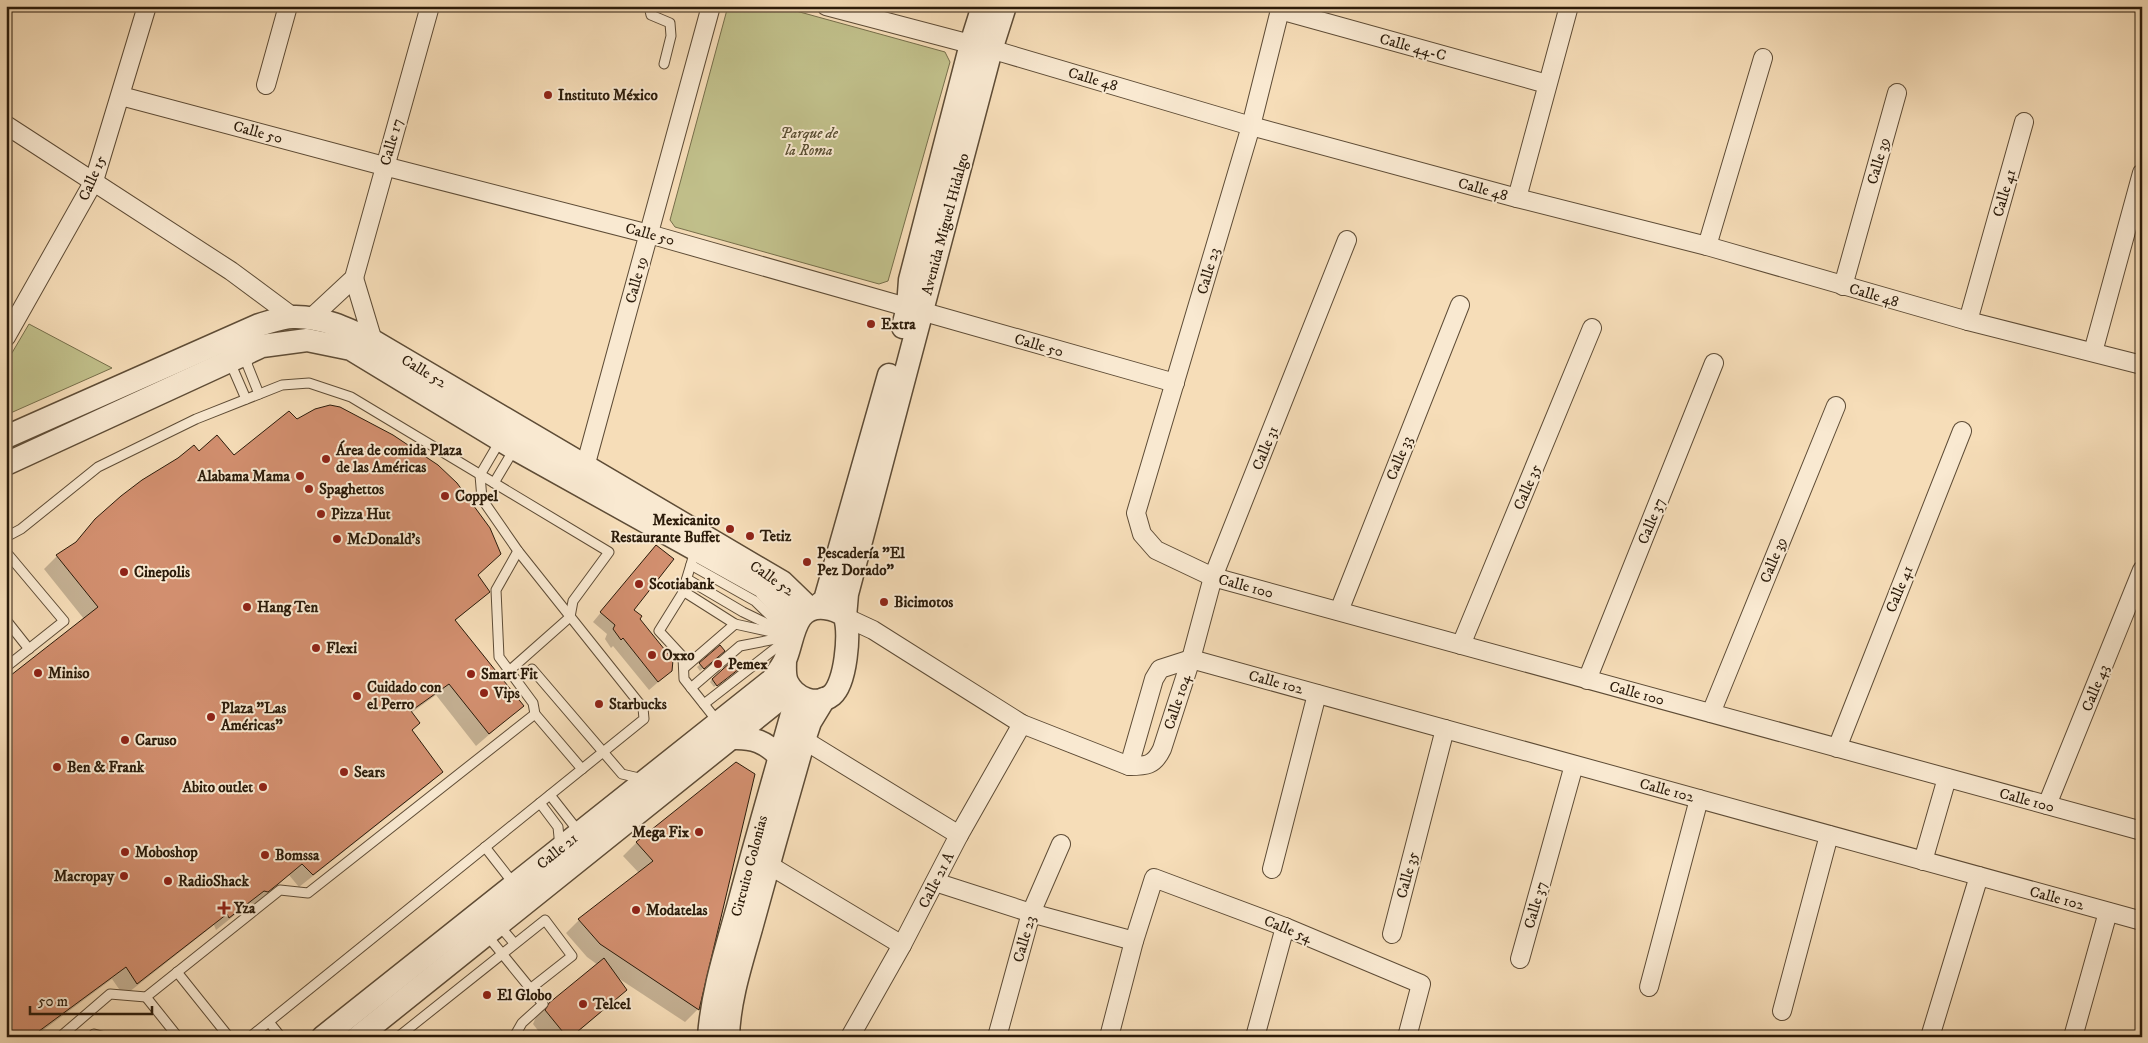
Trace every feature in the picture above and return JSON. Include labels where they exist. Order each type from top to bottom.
[{"type":"street","name":"Calle 15","points":[[6,336],[94,181],[147,6]]},
{"type":"street","points":[[266,85],[288,6]]},
{"type":"street","name":"Calle 17","points":[[354,278],[430,6]]},
{"type":"street","name":"Calle 19","points":[[585,467],[711,6]]},
{"type":"street","name":"Calle 48","points":[[826,6],[981,47],[1251,126],[1517,198],[1707,246],[1968,321],[2142,365]]},
{"type":"street","name":"Avenida Miguel Hidalgo","points":[[981,47],[983,6]]},
{"type":"street","name":"Avenida Miguel Hidalgo","points":[[845,617],[845,601],[915,309],[910,280],[981,47],[1005,6]]},
{"type":"street","points":[[1517,198],[1569,6]]},
{"type":"street","name":"Calle 44-C","points":[[1280,8],[1547,84]]},
{"type":"street","name":"Calle 23","points":[[1142,534],[1136,512],[1176,383],[1251,126],[1280,8]]},
{"type":"street","points":[[1707,246],[1763,58]]},
{"type":"street","name":"Calle 39","points":[[1843,286],[1897,93]]},
{"type":"street","name":"Calle 50","points":[[121,96],[649,234],[1176,383]]},
{"type":"street","name":"Calle 41","points":[[1968,321],[2024,122]]},
{"type":"street","points":[[6,125],[302,318],[354,278],[373,341]]},
{"type":"street","points":[[2093,352],[2142,173]]},
{"type":"street","name":"Calle 31","points":[[1191,659],[1213,577],[1347,240]]},
{"type":"street","name":"Calle 33","points":[[1338,611],[1460,305]]},
{"type":"street","name":"Avenida Miguel Hidalgo","points":[[813,608],[825,600],[915,309]]},
{"type":"street","name":"Calle 52","points":[[6,437],[259,325],[302,318],[340,326],[373,341],[585,467],[698,551],[782,582],[813,608]]},
{"type":"street","name":"Calle 35","points":[[1461,645],[1592,328]]},
{"type":"street","name":"Calle 52","points":[[6,464],[219,364],[262,346],[307,340],[351,349],[519,451],[763,588],[791,617],[793,632]]},
{"type":"street","name":"Calle 37","points":[[1587,680],[1714,363]]},
{"type":"street","name":"Calle 39","points":[[1711,713],[1836,406]]},
{"type":"street","name":"Calle 41","points":[[1836,748],[1962,431]]},
{"type":"street","name":"Calle 100","points":[[1142,534],[1156,550],[1213,577],[2142,831]]},
{"type":"street","name":"Calle 43","points":[[2047,805],[2142,570]]},
{"type":"street","points":[[845,617],[848,630],[839,685],[833,694],[806,696],[784,674],[785,660],[793,632],[804,614],[813,608],[835,610],[845,617],[861,623],[1022,724],[1129,766]]},
{"type":"street","points":[[846,648],[858,641],[869,638],[888,640]]},
{"type":"street","name":"Calle 102","points":[[1191,659],[2142,921]]},
{"type":"street","name":"Calle 104","points":[[1191,659],[1162,749],[1156,760],[1143,766],[1129,766],[1154,679],[1160,669],[1191,659]]},
{"type":"street","name":"Calle 21","points":[[358,1037],[515,884],[560,848],[586,841],[725,730],[772,680],[785,660]]},
{"type":"street","points":[[1272,869],[1317,694]]},
{"type":"street","name":"Calle 21","points":[[323,1037],[428,967],[492,929],[586,841],[646,780],[725,730],[806,696]]},
{"type":"street","name":"Circuito Colonias","points":[[709,1037],[710,1016],[720,972],[810,722],[806,696]]},
{"type":"street","name":"Circuito Colonias","points":[[728,1037],[728,1022],[780,757],[792,714],[806,696]]},
{"type":"street","name":"Calle 21 A","points":[[850,1037],[902,946],[959,835],[1022,724]]},
{"type":"street","name":"Calle 35","points":[[1392,934],[1445,729]]},
{"type":"street","points":[[725,730],[763,742],[780,757]]},
{"type":"street","points":[[804,740],[959,835]]},
{"type":"street","name":"Calle 37","points":[[1520,959],[1574,765]]},
{"type":"street","points":[[1923,861],[1947,778]]},
{"type":"street","points":[[1649,987],[1699,799]]},
{"type":"street","points":[[1782,1011],[1829,835]]},
{"type":"street","name":"Calle 23","points":[[997,1037],[1031,913],[1061,844]]},
{"type":"street","points":[[760,860],[902,946]]},
{"type":"street","points":[[1930,1037],[1979,876]]},
{"type":"street","name":"Calle 54","points":[[1134,941],[1154,878],[1285,927],[1421,984],[1407,1037]]},
{"type":"street","points":[[935,882],[1031,913],[1134,941],[1109,1037]]},
{"type":"street","points":[[2073,1037],[2108,912]]},
{"type":"street","points":[[1256,1037],[1285,927]]},
{"type":"lane","points":[[649,6],[651,15],[670,23],[670,36],[664,64]]},
{"type":"lane","points":[[252,350],[247,364],[260,394]]},
{"type":"lane","points":[[219,364],[233,369],[246,400]]},
{"type":"lane","points":[[6,537],[21,529],[98,466],[196,419],[282,385],[309,383],[351,397],[609,552],[573,601],[570,617],[509,670]]},
{"type":"lane","points":[[250,1037],[262,1033],[269,1022],[644,719],[643,708],[518,551],[482,499],[480,475],[497,446],[494,436]]},
{"type":"lane","points":[[494,483],[510,456],[519,451]]},
{"type":"lane","points":[[518,551],[496,590],[499,657],[533,702],[535,714],[582,769]]},
{"type":"lane","points":[[698,551],[683,592],[659,631],[683,657],[684,679],[725,730]]},
{"type":"lane","points":[[6,552],[64,621],[6,667]]},
{"type":"lane","points":[[687,579],[743,612],[793,632]]},
{"type":"lane","points":[[683,592],[735,624],[793,632]]},
{"type":"lane","points":[[6,620],[29,649]]},
{"type":"lane","points":[[684,668],[735,624]]},
{"type":"lane","points":[[692,688],[740,646],[793,632]]},
{"type":"lane","points":[[704,704],[793,632]]},
{"type":"lane","points":[[532,669],[622,774],[646,780]]},
{"type":"lane","points":[[60,1037],[110,994],[146,997],[280,890],[308,893],[535,714]]},
{"type":"lane","points":[[550,795],[586,841]]},
{"type":"lane","points":[[540,803],[558,827],[560,848]]},
{"type":"lane","points":[[485,847],[515,884]]},
{"type":"lane","points":[[398,1037],[545,920],[572,956],[530,989]]},
{"type":"lane","points":[[492,929],[514,943]]},
{"type":"lane","points":[[492,929],[502,953],[543,1004],[522,1023],[514,1037]]},
{"type":"lane","points":[[178,972],[229,1037]]},
{"type":"lane","points":[[146,997],[178,1037]]},
{"type":"lane","points":[[269,1022],[281,1037]]},
{"type":"lane","points":[[91,1037],[94,1034],[105,1037]]},
{"type":"green space","name":"Parque de la Roma","points":[[728,6],[778,6],[945,52],[950,62],[888,281],[879,284],[675,227],[670,220]]},
{"type":"green space","points":[[29,324],[112,368],[6,415],[6,363]]},
{"type":"building","name":"Plaza \"Las Américas\"","points":[[330,405],[340,407],[393,435],[438,465],[457,483],[490,528],[501,554],[478,575],[490,592],[455,620],[524,706],[489,734],[449,684],[411,711],[420,723],[412,730],[443,772],[313,875],[302,864],[268,892],[264,891],[229,918],[227,914],[137,984],[126,967],[31,1037],[6,1037],[6,679],[98,607],[56,555],[76,542],[95,519],[121,496],[194,445],[199,451],[217,435],[234,455],[289,411],[297,419],[315,409]]},
{"type":"building","name":"Scotiabank","points":[[656,545],[674,559],[634,610],[642,616],[640,619],[673,660],[672,671],[658,682],[623,638],[621,640],[613,629],[615,625],[600,612]]},
{"type":"building","points":[[720,645],[725,651],[704,669],[699,663]]},
{"type":"building","points":[[733,660],[739,669],[717,686],[712,679]]},
{"type":"building","points":[[736,762],[755,774],[699,1010],[600,944],[578,919],[653,861],[636,842]]},
{"type":"building","points":[[604,958],[627,990],[571,1037],[567,1037],[545,1010],[549,1003]]},
{"type":"place","name":"Instituto México","points":[[548,95]]},
{"type":"place","name":"Extra","points":[[871,324]]},
{"type":"place","name":"Área de comida Plaza de las Américas","points":[[326,459]]},
{"type":"place","name":"Alabama Mama","points":[[300,476]]},
{"type":"place","name":"Spaghettos","points":[[309,489]]},
{"type":"place","name":"Coppel","points":[[445,496]]},
{"type":"place","name":"Pizza Hut","points":[[321,514]]},
{"type":"place","name":"Mexicanito Restaurante Buffet","points":[[730,529]]},
{"type":"place","name":"Tetiz","points":[[750,536]]},
{"type":"place","name":"McDonald's","points":[[337,539]]},
{"type":"place","name":"Pescadería \"El Pez Dorado\"","points":[[807,562]]},
{"type":"place","name":"Cinepolis","points":[[124,572]]},
{"type":"place","name":"Scotiabank","points":[[639,584]]},
{"type":"place","name":"Bicimotos","points":[[884,602]]},
{"type":"place","name":"Hang Ten","points":[[247,607]]},
{"type":"place","name":"Flexi","points":[[316,648]]},
{"type":"place","name":"Oxxo","points":[[652,655]]},
{"type":"place","name":"Pemex","points":[[718,664]]},
{"type":"place","name":"Miniso","points":[[38,673]]},
{"type":"place","name":"Smart Fit","points":[[471,674]]},
{"type":"place","name":"Vips","points":[[484,693]]},
{"type":"place","name":"Cuidado con el Perro","points":[[357,696]]},
{"type":"place","name":"Starbucks","points":[[599,704]]},
{"type":"place","name":"Plaza \"Las Américas\"","points":[[211,717]]},
{"type":"place","name":"Caruso","points":[[125,740]]},
{"type":"place","name":"Ben & Frank","points":[[57,767]]},
{"type":"place","name":"Sears","points":[[344,772]]},
{"type":"place","name":"Abito outlet","points":[[263,787]]},
{"type":"place","name":"Mega Fix","points":[[699,832]]},
{"type":"place","name":"Moboshop","points":[[125,852]]},
{"type":"place","name":"Bomssa","points":[[265,855]]},
{"type":"place","name":"Macropay","points":[[124,876]]},
{"type":"place","name":"RadioShack","points":[[168,881]]},
{"type":"place","name":"Yza","points":[[224,908]]},
{"type":"place","name":"Modatelas","points":[[636,910]]},
{"type":"place","name":"El Globo","points":[[487,995]]},
{"type":"place","name":"Telcel","points":[[583,1004]]}]
